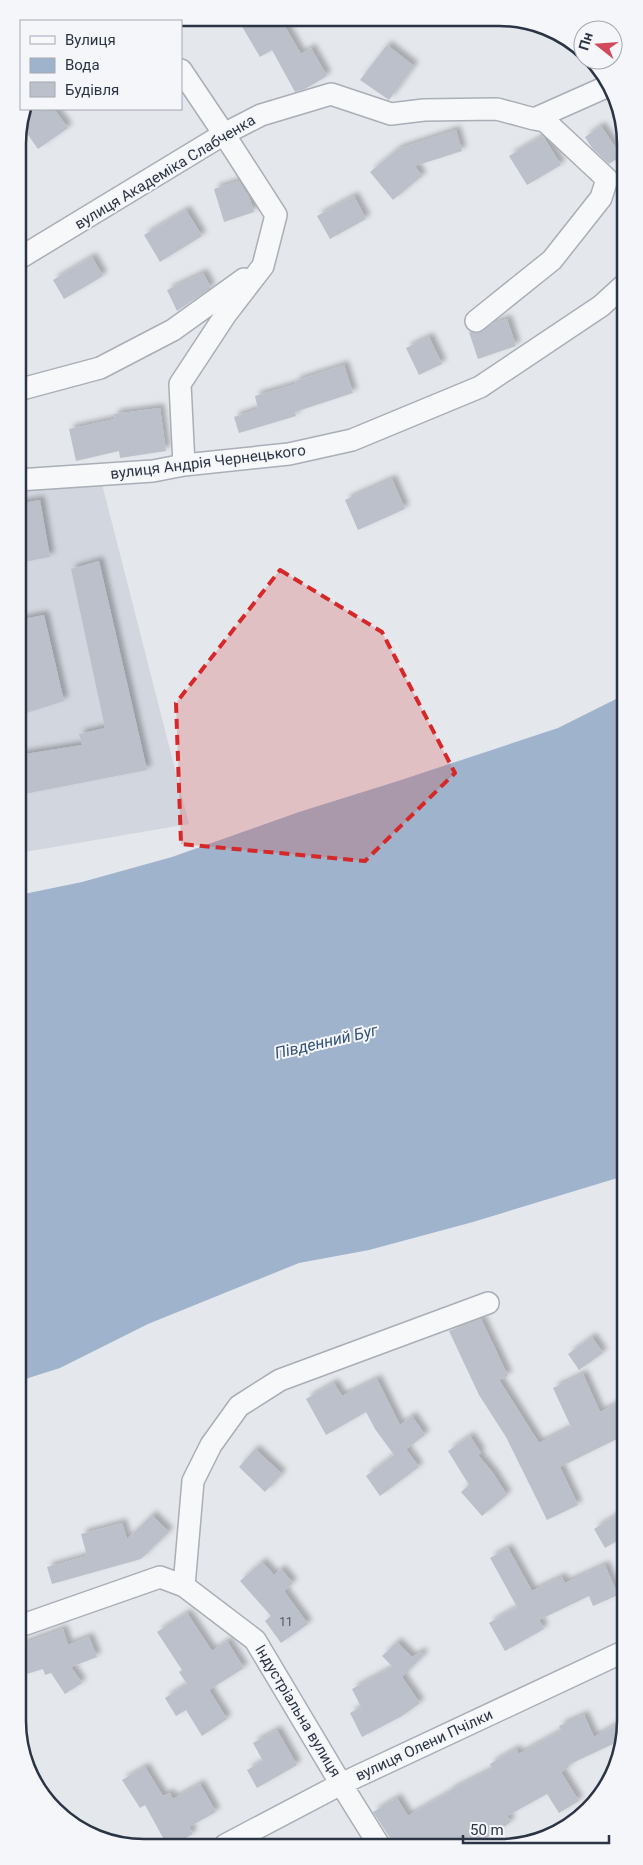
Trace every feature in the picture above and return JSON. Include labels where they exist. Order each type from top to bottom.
[{"type":"street","points":[[182,71],[276,215],[263,266],[226,314],[180,384],[184,465]]},
{"type":"street","points":[[534,119],[603,88]]},
{"type":"street","name":"вулиця Академіка Слабченка","points":[[27,254],[224,134],[261,115],[331,94],[391,114],[424,110],[497,109],[545,120],[608,179],[601,198],[552,260],[476,321]]},
{"type":"street","points":[[27,388],[100,368],[173,330],[263,266]]},
{"type":"street","name":"вулиця Андрія Чернецького","points":[[27,479],[153,471],[184,465],[288,454],[352,440],[480,387],[600,306],[617,291]]},
{"type":"street","points":[[184,1586],[193,1481],[211,1445],[239,1406],[280,1380],[488,1303]]},
{"type":"street","name":"Індустріальна вулиця","points":[[26,1624],[160,1577],[184,1586],[255,1640],[376,1839]]},
{"type":"street","name":"вулиця Олени Пчілки","points":[[236,1839],[341,1784],[616,1655]]},
{"type":"highlighted area","points":[[280,570],[382,632],[455,773],[365,861],[181,844],[176,703]]},
{"type":"shaded area","points":[[101,480],[189,824],[27,852],[27,486]]},
{"type":"water","name":"Південний Буг","points":[[617,699],[616,1178],[473,1222],[369,1250],[299,1263],[148,1324],[60,1368],[26,1379],[27,893],[82,882],[172,857],[299,812],[558,728]]},
{"type":"building","points":[[242,26],[285,26],[301,54],[311,48],[327,76],[305,89],[295,92],[272,50],[260,57]]},
{"type":"building","points":[[387,45],[414,66],[389,100],[360,80]]},
{"type":"building","points":[[35,110],[55,110],[68,128],[38,149],[27,133],[30,113]]},
{"type":"building","points":[[601,126],[617,150],[617,159],[609,164],[592,148],[585,137]]},
{"type":"building","points":[[456,130],[462,151],[415,166],[422,176],[393,200],[370,172],[398,149]]},
{"type":"building","points":[[543,136],[561,165],[527,185],[509,156]]},
{"type":"building","points":[[239,181],[249,197],[254,212],[224,222],[214,189]]},
{"type":"building","points":[[354,196],[366,219],[330,239],[317,216]]},
{"type":"building","points":[[186,210],[202,236],[160,262],[144,235]]},
{"type":"building","points":[[92,257],[103,276],[64,299],[53,280]]},
{"type":"building","points":[[203,273],[211,288],[177,311],[167,290]]},
{"type":"building","points":[[507,319],[516,346],[478,359],[469,332],[478,333],[492,324]]},
{"type":"building","points":[[429,337],[442,364],[419,375],[406,348]]},
{"type":"building","points":[[344,365],[353,393],[295,412],[296,416],[239,433],[234,417],[258,409],[255,396],[296,384],[295,381]]},
{"type":"building","points":[[160,408],[166,451],[120,458],[119,451],[76,461],[69,429],[115,419],[114,414]]},
{"type":"building","points":[[392,479],[405,509],[358,530],[345,500]]},
{"type":"building","points":[[40,500],[50,557],[27,561],[27,502]]},
{"type":"building","points":[[99,561],[147,770],[27,794],[27,754],[82,745],[79,734],[105,728],[71,569]]},
{"type":"building","points":[[44,615],[64,701],[27,713],[27,618]]},
{"type":"building","points":[[481,1319],[508,1376],[499,1380],[539,1443],[571,1427],[553,1388],[583,1374],[600,1412],[616,1404],[616,1439],[560,1467],[578,1505],[547,1520],[506,1437],[479,1395],[449,1331]]},
{"type":"building","points":[[592,1337],[603,1353],[579,1370],[568,1354]]},
{"type":"building","points":[[377,1379],[400,1425],[412,1416],[425,1435],[406,1449],[419,1467],[380,1496],[366,1476],[394,1455],[375,1429],[366,1412],[326,1435],[306,1399],[334,1383],[342,1396]]},
{"type":"building","points":[[470,1436],[481,1453],[478,1455],[493,1473],[507,1495],[482,1516],[461,1492],[469,1485],[448,1451]]},
{"type":"building","points":[[255,1449],[282,1474],[265,1492],[239,1467]]},
{"type":"building","points":[[152,1515],[169,1532],[141,1559],[52,1584],[47,1567],[87,1556],[81,1534],[122,1523],[127,1539]]},
{"type":"building","points":[[616,1515],[616,1541],[605,1548],[594,1529]]},
{"type":"building","points":[[508,1548],[532,1591],[562,1577],[565,1583],[605,1565],[616,1591],[616,1596],[593,1606],[589,1596],[539,1620],[544,1629],[505,1651],[489,1623],[517,1607],[490,1558]]},
{"type":"building","points":[[262,1562],[274,1575],[281,1569],[293,1583],[284,1591],[308,1624],[281,1643],[265,1621],[271,1616],[240,1581]]},
{"type":"building","points":[[187,1613],[212,1651],[227,1641],[244,1668],[209,1690],[227,1719],[202,1736],[186,1710],[176,1716],[165,1698],[187,1684],[179,1672],[182,1670],[157,1632]]},
{"type":"building","points":[[63,1629],[68,1645],[89,1637],[97,1657],[71,1667],[82,1683],[65,1694],[51,1673],[45,1675],[43,1669],[26,1674],[26,1643]]},
{"type":"building","points":[[397,1642],[412,1657],[421,1652],[424,1655],[402,1677],[420,1703],[402,1716],[362,1737],[350,1713],[361,1707],[352,1689],[393,1667],[382,1656]]},
{"type":"building","points":[[584,1715],[594,1737],[616,1725],[614,1746],[613,1744],[568,1765],[569,1767],[561,1772],[579,1801],[559,1813],[547,1794],[507,1816],[511,1822],[485,1839],[390,1839],[373,1812],[397,1798],[408,1816],[449,1791],[492,1769],[490,1764],[516,1749],[519,1754],[561,1731],[559,1726]]},
{"type":"building","points":[[277,1730],[297,1765],[257,1788],[247,1770],[263,1761],[253,1743]]},
{"type":"building","points":[[145,1767],[163,1796],[170,1793],[173,1799],[200,1784],[216,1812],[189,1827],[193,1834],[184,1839],[164,1839],[145,1805],[140,1808],[122,1780]]}]
